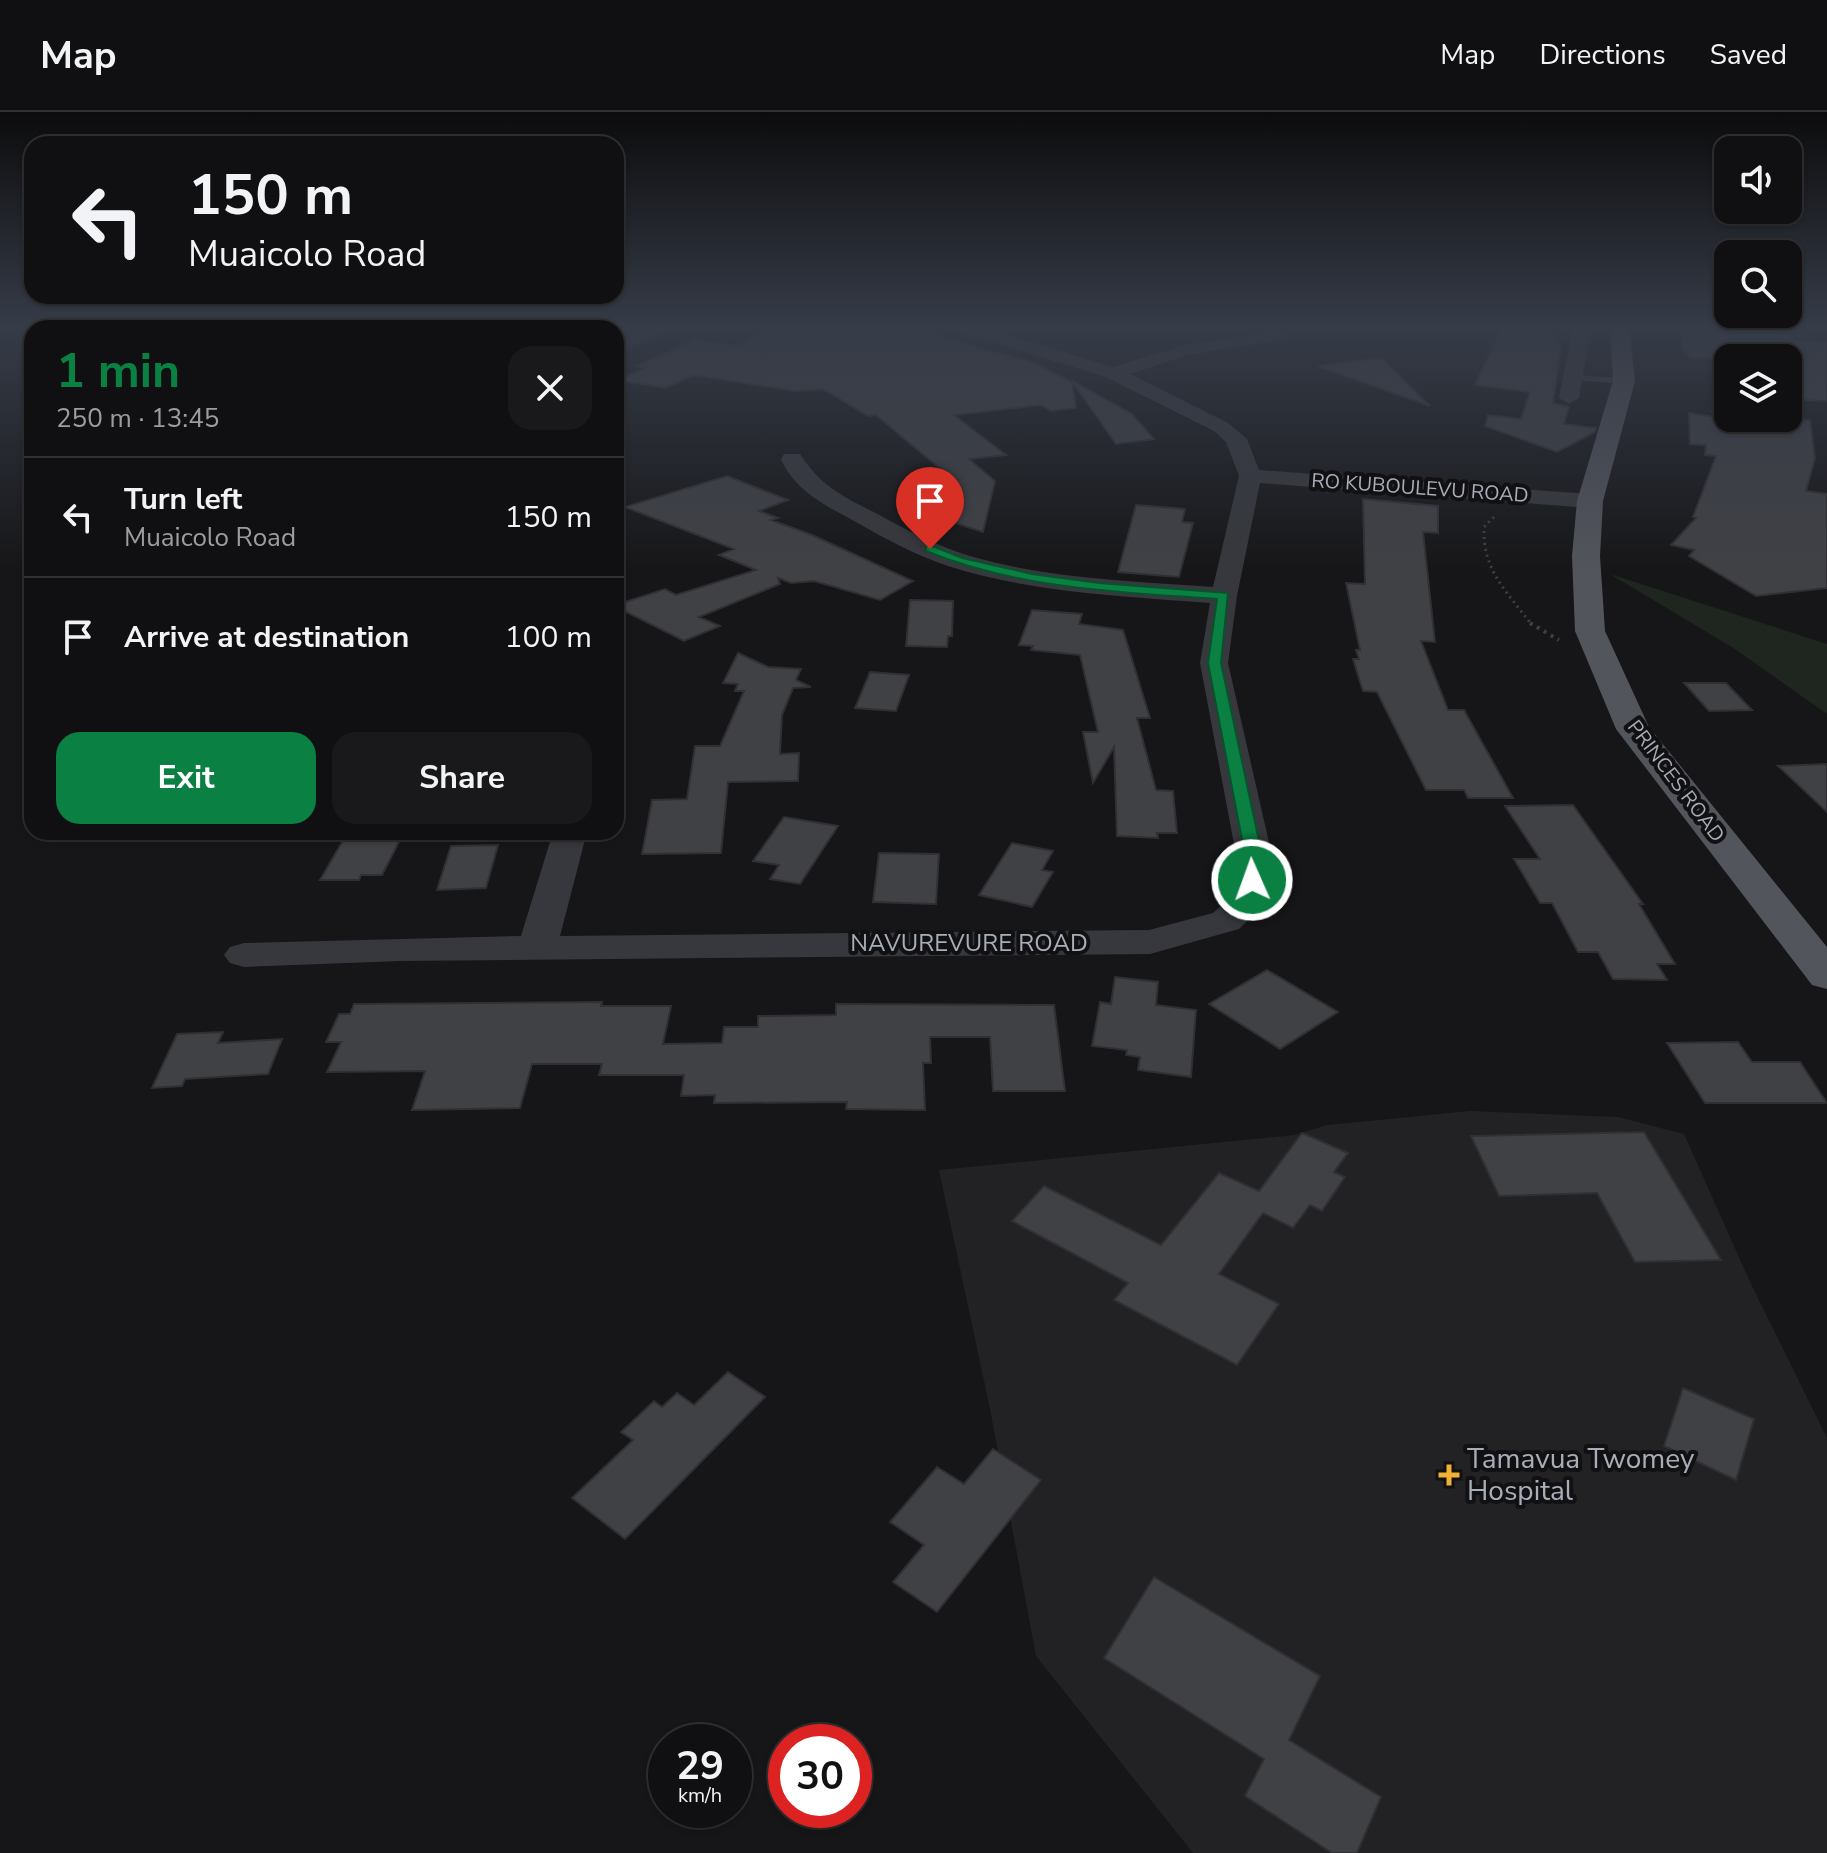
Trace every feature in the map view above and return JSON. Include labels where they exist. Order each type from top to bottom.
[{"type":"main road","name":"PRINCES ROAD","points":[[1617,407],[1590,501],[1586,556],[1590,631],[1633,729],[1827,976]]},
{"type":"street","points":[[1181,407],[1221,427],[1236,439],[1250,476]]},
{"type":"street","points":[[792,459],[797,475],[842,505],[901,537],[959,561],[1032,577],[1099,586],[1224,596]]},
{"type":"street","name":"RO KUBOULEVU ROAD","points":[[1250,476],[1590,501]]},
{"type":"street","name":"NAVUREVURE ROAD","points":[[244,955],[922,942],[1150,942],[1226,921],[1250,900],[1255,860],[1214,663],[1224,596],[1250,476]]},
{"type":"street","points":[[537,948],[568,840]]},
{"type":"path","points":[[1515,496],[1484,527],[1483,551],[1499,582],[1532,625],[1605,665]]},
{"type":"shaded area","points":[[1610,574],[1827,644],[1827,714],[1735,649]]},
{"type":"shaded area","points":[[1470,1111],[1618,1117],[1684,1134],[1751,1284],[1827,1438],[1827,1853],[1193,1853],[1036,1656],[990,1409],[939,1170],[1295,1135],[1327,1125]]},
{"type":"building","points":[[853,407],[1021,407],[954,415],[1006,455],[969,459],[995,481],[983,532],[940,518],[949,476],[876,415],[868,416]]},
{"type":"building","points":[[1045,407],[1076,408],[1051,411]]},
{"type":"building","points":[[1090,407],[1120,407],[1132,414],[1154,439],[1116,444]]},
{"type":"building","points":[[1525,407],[1569,407],[1564,424],[1596,428],[1595,432],[1557,452],[1485,426],[1488,415],[1521,419]]},
{"type":"building","points":[[1689,413],[1714,417],[1714,432],[1802,432],[1802,420],[1810,420],[1815,458],[1806,491],[1827,494],[1827,588],[1756,596],[1689,556],[1694,550],[1671,545],[1696,518],[1693,517],[1716,456],[1705,455],[1706,445],[1690,444]]},
{"type":"building","points":[[727,476],[788,500],[759,511],[778,518],[771,520],[812,535],[913,581],[880,600],[814,581],[791,583],[778,578],[780,584],[699,617],[720,626],[684,641],[624,611],[624,602],[665,589],[676,595],[756,570],[719,555],[734,549],[625,507]]},
{"type":"building","points":[[1363,499],[1438,506],[1438,533],[1423,532],[1435,642],[1421,641],[1448,710],[1464,710],[1513,798],[1468,798],[1464,790],[1426,790],[1377,692],[1363,691],[1353,659],[1359,659],[1356,650],[1360,650],[1346,583],[1365,584]]},
{"type":"building","points":[[1136,505],[1185,509],[1182,522],[1193,523],[1179,577],[1118,572]]},
{"type":"building","points":[[910,600],[953,601],[952,636],[948,636],[947,647],[906,646]]},
{"type":"building","points":[[1032,610],[1082,614],[1079,624],[1123,630],[1150,718],[1137,718],[1156,790],[1173,791],[1177,833],[1157,833],[1158,838],[1117,836],[1114,747],[1093,783],[1083,732],[1098,732],[1080,655],[1031,650],[1033,646],[1019,645]]},
{"type":"building","points":[[738,653],[768,667],[801,669],[796,680],[811,687],[793,688],[782,715],[780,754],[799,753],[798,781],[728,782],[721,853],[642,854],[652,800],[687,799],[695,746],[720,746],[744,691],[735,691],[738,684],[723,683]]},
{"type":"building","points":[[870,672],[909,675],[896,711],[855,708]]},
{"type":"building","points":[[1684,683],[1726,683],[1752,710],[1709,711]]},
{"type":"building","points":[[1827,764],[1827,812],[1778,766]]},
{"type":"building","points":[[1573,805],[1643,904],[1639,904],[1675,964],[1657,964],[1667,980],[1613,979],[1598,952],[1578,952],[1552,903],[1540,903],[1514,859],[1540,859],[1505,806]]},
{"type":"building","points":[[784,817],[838,826],[800,884],[770,879],[779,865],[753,861]]},
{"type":"building","points":[[343,840],[400,840],[382,875],[361,875],[359,880],[320,880]]},
{"type":"building","points":[[1012,843],[1053,851],[1042,870],[1053,872],[1032,907],[979,895]]},
{"type":"building","points":[[498,845],[486,888],[437,890],[451,846]]},
{"type":"building","points":[[879,853],[939,854],[936,904],[873,902]]},
{"type":"building","points":[[1267,970],[1338,1012],[1280,1049],[1209,1004]]},
{"type":"building","points":[[1115,977],[1158,982],[1156,1005],[1196,1010],[1191,1077],[1138,1070],[1140,1057],[1126,1055],[1127,1050],[1092,1046],[1100,1002],[1111,1004]]},
{"type":"building","points":[[602,1002],[601,1006],[671,1006],[663,1044],[722,1043],[724,1027],[758,1027],[758,1016],[836,1015],[836,1004],[1054,1005],[1065,1091],[993,1091],[990,1037],[930,1037],[931,1063],[923,1063],[925,1110],[846,1109],[847,1102],[714,1103],[715,1095],[681,1096],[684,1075],[599,1075],[602,1064],[532,1064],[520,1108],[412,1110],[425,1071],[327,1072],[341,1042],[326,1042],[339,1014],[350,1014],[354,1004]]},
{"type":"building","points":[[223,1032],[218,1043],[282,1039],[268,1074],[185,1079],[182,1086],[152,1088],[177,1034]]},
{"type":"building","points":[[1738,1042],[1752,1062],[1800,1062],[1827,1103],[1705,1103],[1667,1043]]},
{"type":"building","points":[[1644,1132],[1721,1260],[1635,1262],[1597,1193],[1499,1196],[1471,1136]]},
{"type":"building","points":[[1302,1133],[1348,1153],[1334,1172],[1345,1177],[1322,1211],[1310,1205],[1293,1228],[1263,1213],[1219,1274],[1279,1304],[1237,1365],[1114,1300],[1128,1283],[1012,1221],[1044,1186],[1161,1245],[1219,1173],[1259,1191]]},
{"type":"building","points":[[728,1372],[765,1397],[625,1539],[572,1498],[633,1440],[621,1432],[654,1401],[662,1407],[677,1393],[694,1405]]},
{"type":"building","points":[[1683,1388],[1754,1419],[1736,1480],[1664,1446]]},
{"type":"building","points":[[993,1449],[1041,1480],[937,1612],[893,1582],[924,1545],[890,1522],[937,1467],[964,1484]]},
{"type":"building","points":[[1154,1577],[1320,1676],[1289,1740],[1381,1797],[1357,1853],[1332,1853],[1245,1796],[1264,1759],[1104,1658]]},
{"type":"place","name":"Tamavua Twomey Hospital","points":[[1449,1475]]},
{"type":"route","points":[[930,549],[959,561],[1032,577],[1224,596],[1214,663],[1255,860],[1252,880]]}]
